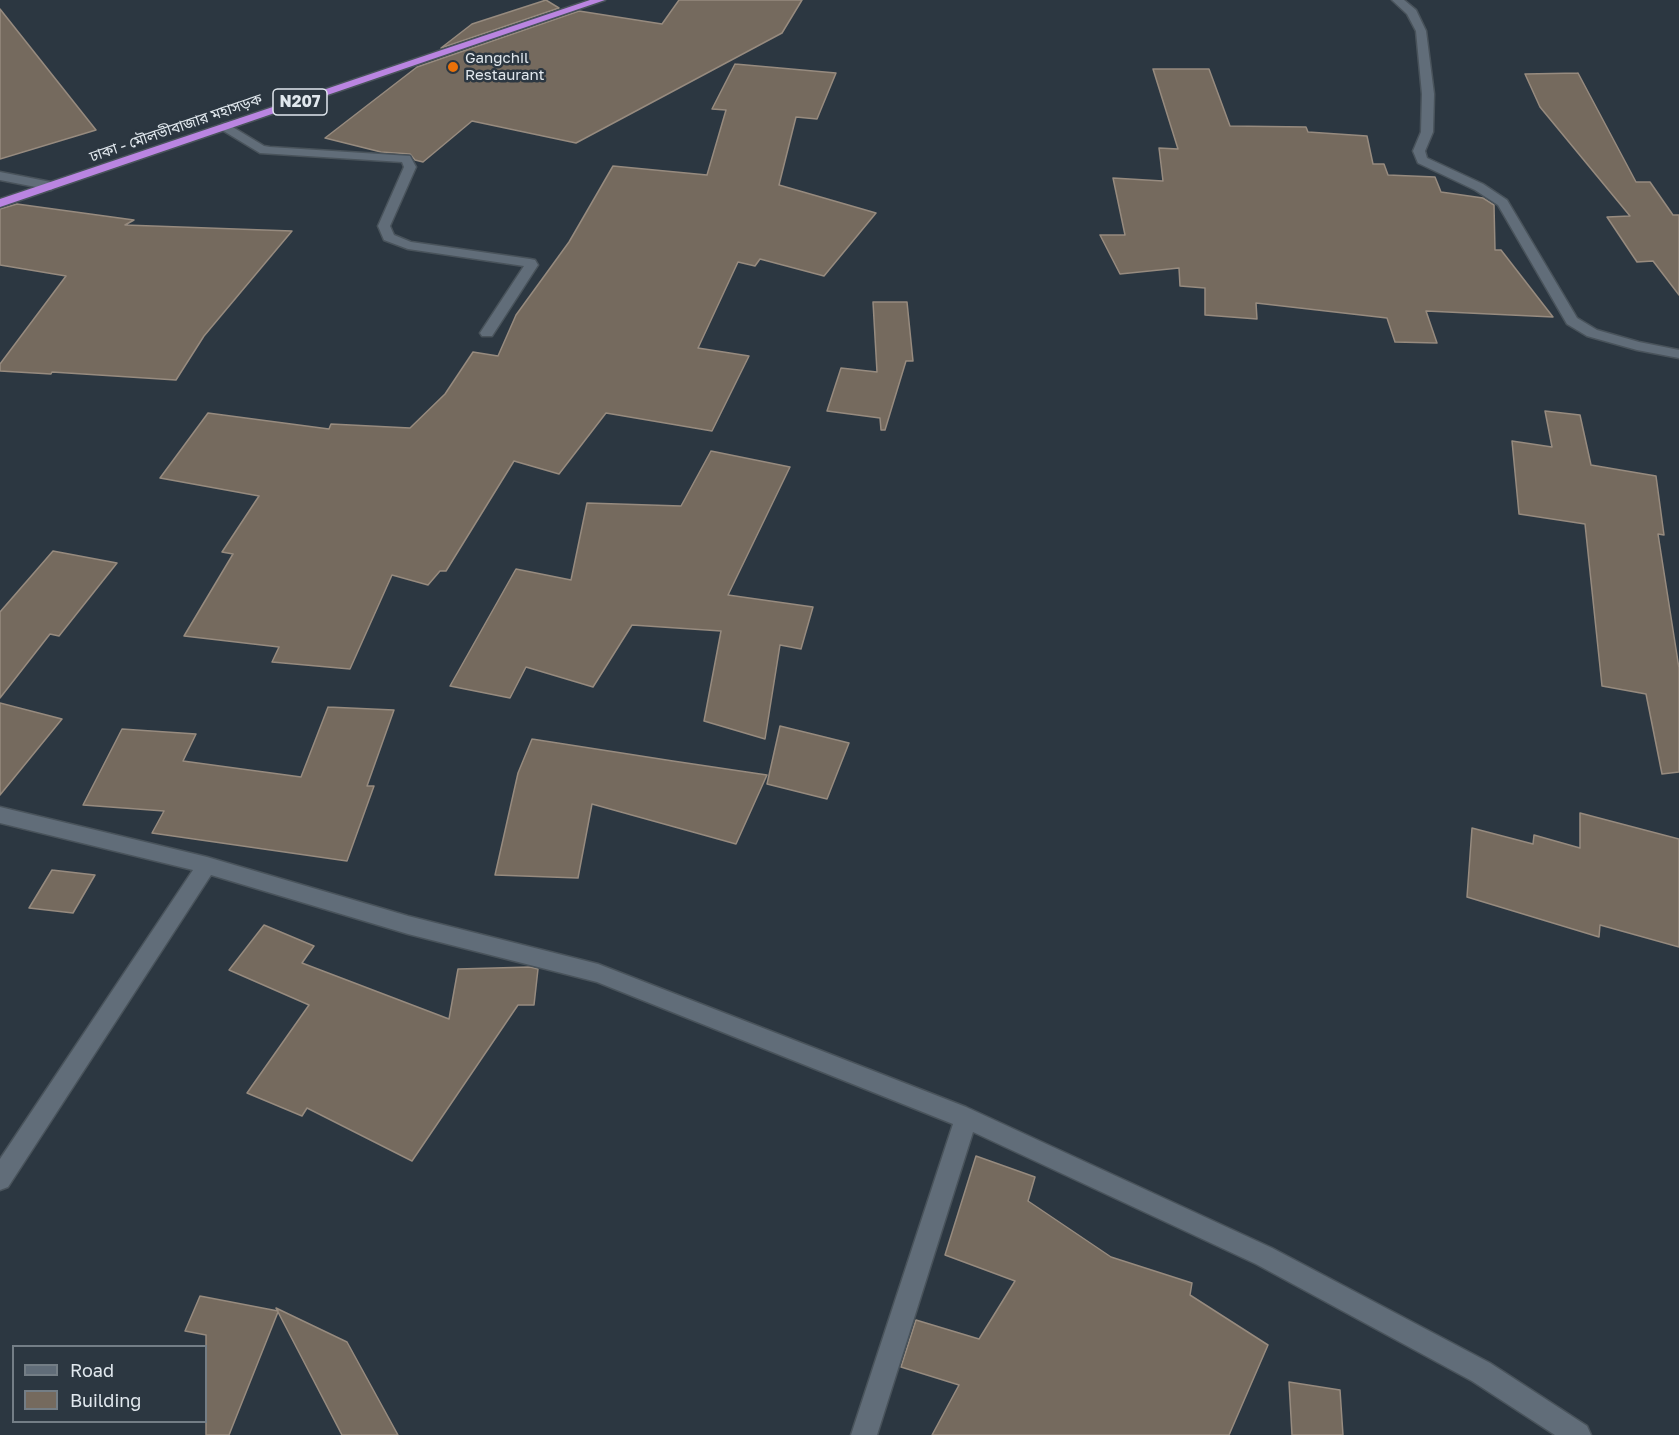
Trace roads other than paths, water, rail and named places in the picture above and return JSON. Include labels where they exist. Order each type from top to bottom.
[{"type":"highway","name":"ঢাকা - মৌলভীবাজার মহাসড়ক","points":[[0,203],[600,0]]},
{"type":"street","points":[[1397,0],[1412,12],[1421,31],[1428,94],[1427,132],[1419,150],[1422,160],[1479,187],[1503,202],[1572,321],[1592,333],[1637,346],[1679,354]]},
{"type":"street","points":[[226,127],[260,149],[270,152],[406,159],[410,167],[384,226],[389,237],[408,245],[530,263],[531,266],[487,333]]},
{"type":"street","points":[[0,176],[51,186]]},
{"type":"street","points":[[0,815],[207,865],[408,925],[598,973],[966,1118],[1264,1256],[1481,1372],[1578,1435]]},
{"type":"street","points":[[0,1179],[207,865]]},
{"type":"street","points":[[864,1435],[966,1118]]},
{"type":"place","name":"Gangchil Restaurant","points":[[453,67]]}]
